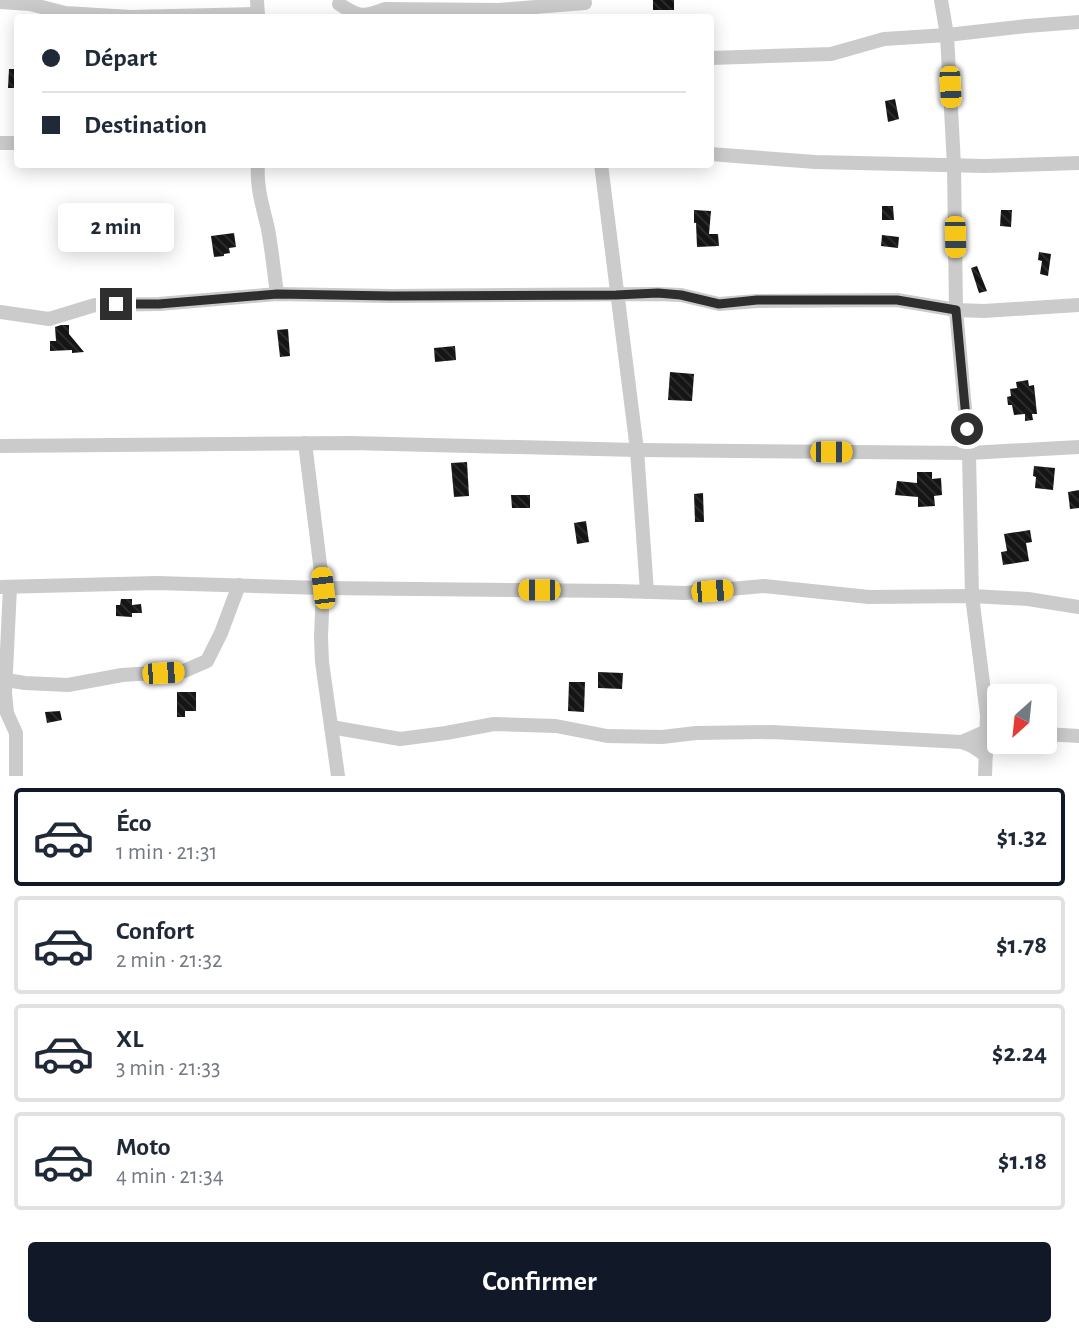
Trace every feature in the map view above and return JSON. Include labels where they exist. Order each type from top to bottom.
[{"type":"street","points":[[942,0],[947,35],[954,165],[956,310],[969,453],[972,596],[987,715]]},
{"type":"street","points":[[0,2],[30,4],[78,14]]},
{"type":"street","points":[[338,4],[354,14]]},
{"type":"street","points":[[372,14],[385,9],[499,10],[585,7]]},
{"type":"street","points":[[194,14],[258,10]]},
{"type":"street","points":[[714,58],[831,54],[884,39],[1079,22]]},
{"type":"street","points":[[714,154],[815,162],[985,166],[1079,163]]},
{"type":"street","points":[[258,168],[259,191],[270,239],[277,294]]},
{"type":"street","points":[[601,168],[637,450],[647,592]]},
{"type":"street","points":[[0,312],[49,318],[95,305],[159,304],[277,294],[658,293],[681,295],[719,304],[757,300],[897,300],[956,310],[984,311],[1079,305]]},
{"type":"street","points":[[305,443],[323,588],[321,650],[338,776]]},
{"type":"street","points":[[0,446],[305,443],[969,453],[1079,447]]},
{"type":"street","points":[[16,776],[16,733],[7,713],[3,680],[5,587],[157,583],[685,593],[764,586],[869,597],[972,596],[1028,599],[1079,607]]},
{"type":"street","points":[[3,680],[68,685],[122,675],[184,671],[207,661],[239,585]]},
{"type":"street","points":[[331,727],[400,739],[494,724],[556,726],[607,736],[662,737],[696,733],[772,732],[962,742],[986,755]]},
{"type":"street","points":[[962,742],[987,734]]},
{"type":"street","points":[[1057,735],[1079,736]]},
{"type":"street","points":[[985,776],[987,752]]},
{"type":"building","points":[[653,0],[674,0],[674,10],[653,10]]},
{"type":"building","points":[[9,69],[14,69],[14,88],[8,88]]},
{"type":"building","points":[[895,99],[899,119],[888,122],[885,101]]},
{"type":"building","points":[[882,206],[893,206],[894,220],[882,220]]},
{"type":"building","points":[[694,210],[711,211],[709,234],[718,234],[719,246],[697,247]]},
{"type":"building","points":[[1001,210],[1012,210],[1011,227],[1000,226]]},
{"type":"building","points":[[79,211],[89,211],[91,224],[97,224],[97,241],[79,241]]},
{"type":"building","points":[[234,233],[236,247],[229,248],[230,253],[224,256],[214,257],[211,236]]},
{"type":"building","points":[[882,235],[899,237],[898,248],[881,246]]},
{"type":"building","points":[[1039,252],[1051,254],[1048,276],[1040,274],[1042,261],[1038,260]]},
{"type":"building","points":[[977,266],[987,291],[979,293],[971,268]]},
{"type":"building","points":[[69,325],[69,334],[84,352],[50,351],[50,341],[56,341],[55,327]]},
{"type":"building","points":[[288,329],[290,356],[280,357],[277,330]]},
{"type":"building","points":[[455,346],[456,360],[435,362],[434,348]]},
{"type":"building","points":[[670,372],[694,374],[692,401],[668,400]]},
{"type":"building","points":[[1028,380],[1029,386],[1034,385],[1037,414],[1032,414],[1033,420],[1025,421],[1025,414],[1014,415],[1007,397],[1011,396],[1010,389],[1017,388],[1016,382]]},
{"type":"building","points":[[467,462],[469,496],[454,497],[451,463]]},
{"type":"building","points":[[1034,466],[1055,468],[1053,490],[1035,488]]},
{"type":"building","points":[[917,472],[932,472],[932,479],[941,478],[942,495],[934,496],[935,506],[918,507],[918,497],[895,495],[897,481],[917,483]]},
{"type":"building","points":[[1079,490],[1079,508],[1070,509],[1068,492]]},
{"type":"building","points":[[703,493],[704,522],[695,522],[694,494]]},
{"type":"building","points":[[511,495],[530,495],[530,508],[512,508]]},
{"type":"building","points":[[586,521],[589,542],[577,544],[574,523]]},
{"type":"building","points":[[1030,530],[1032,542],[1026,543],[1029,561],[1003,565],[1001,552],[1007,551],[1004,534]]},
{"type":"building","points":[[121,599],[132,599],[132,605],[141,604],[142,613],[132,613],[132,617],[116,616],[116,605],[120,605]]},
{"type":"building","points":[[598,672],[623,673],[622,689],[598,688]]},
{"type":"building","points":[[569,682],[585,682],[584,712],[568,711]]},
{"type":"building","points":[[177,692],[196,692],[196,711],[185,711],[185,717],[177,717]]},
{"type":"building","points":[[60,711],[62,720],[47,723],[45,712]]},
{"type":"route","points":[[116,304],[159,304],[277,294],[391,296],[658,293],[681,295],[719,304],[757,300],[897,300],[956,310],[967,429]]}]
